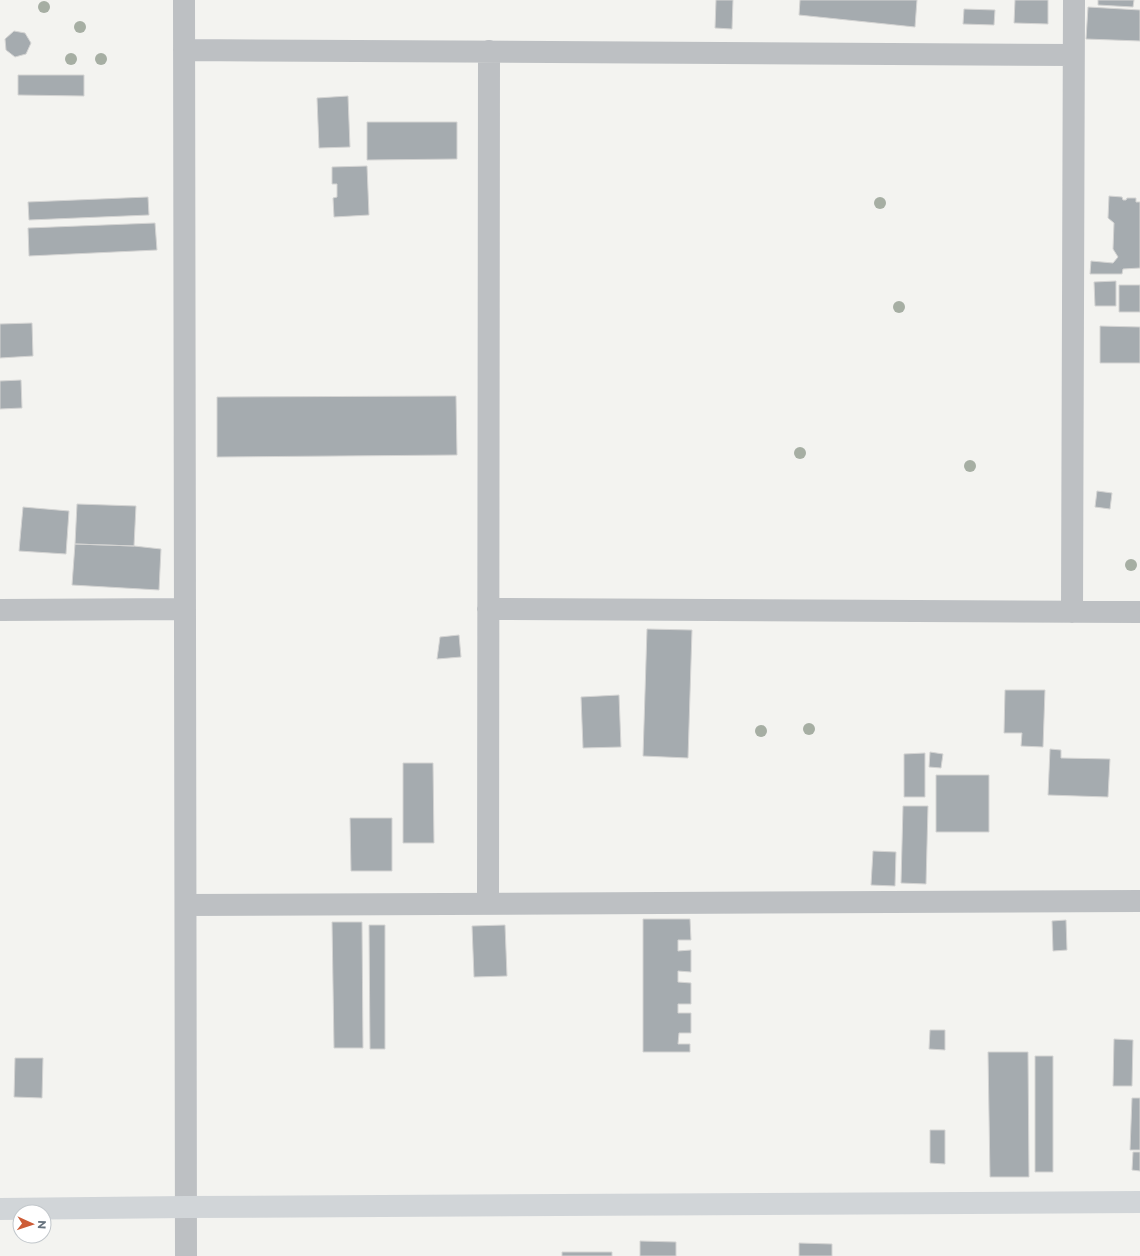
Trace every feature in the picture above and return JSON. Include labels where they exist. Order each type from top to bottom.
[{"type":"street","points":[[184,0],[186,1256]]},
{"type":"street","points":[[1072,612],[1074,0]]},
{"type":"street","points":[[184,50],[1074,55]]},
{"type":"street","points":[[488,903],[489,51]]},
{"type":"street","points":[[0,610],[185,609]]},
{"type":"street","points":[[488,609],[1140,612]]},
{"type":"street","points":[[186,905],[1140,901]]},
{"type":"street","points":[[0,1209],[1140,1202]]},
{"type":"building","points":[[716,0],[733,0],[732,29],[715,28]]},
{"type":"building","points":[[800,0],[917,0],[915,27],[799,15]]},
{"type":"building","points":[[1015,0],[1048,0],[1048,24],[1014,23]]},
{"type":"building","points":[[1098,0],[1134,0],[1133,7],[1098,5]]},
{"type":"building","points":[[1088,7],[1140,10],[1140,41],[1086,39]]},
{"type":"building","points":[[964,9],[995,10],[994,25],[963,24]]},
{"type":"building","points":[[14,31],[25,33],[31,43],[26,54],[15,57],[6,50],[5,39]]},
{"type":"building","points":[[18,75],[84,75],[84,96],[18,95]]},
{"type":"building","points":[[348,96],[350,147],[319,148],[317,98]]},
{"type":"building","points":[[367,122],[457,122],[457,159],[367,160]]},
{"type":"building","points":[[367,166],[369,215],[334,217],[333,198],[337,197],[337,184],[332,184],[332,167]]},
{"type":"building","points":[[1109,196],[1122,197],[1123,200],[1126,200],[1127,198],[1136,198],[1136,202],[1140,202],[1140,268],[1123,269],[1122,274],[1090,274],[1091,261],[1113,263],[1118,257],[1113,249],[1114,223],[1108,218]]},
{"type":"building","points":[[148,197],[149,215],[29,220],[28,202]]},
{"type":"building","points":[[155,223],[157,250],[29,256],[28,228]]},
{"type":"building","points":[[1116,281],[1116,306],[1095,306],[1094,282]]},
{"type":"building","points":[[1119,285],[1140,285],[1140,312],[1119,312]]},
{"type":"building","points":[[32,323],[33,356],[0,358],[0,324]]},
{"type":"building","points":[[1100,326],[1140,327],[1140,363],[1100,363]]},
{"type":"building","points":[[21,380],[22,408],[0,409],[0,381]]},
{"type":"building","points":[[456,396],[457,455],[217,457],[217,397]]},
{"type":"building","points":[[1097,491],[1112,493],[1110,509],[1095,507]]},
{"type":"building","points":[[77,504],[136,506],[134,546],[75,544]]},
{"type":"building","points":[[23,507],[69,511],[66,554],[19,551]]},
{"type":"building","points":[[75,544],[134,546],[161,549],[159,590],[72,585]]},
{"type":"building","points":[[647,629],[692,630],[688,758],[643,756]]},
{"type":"building","points":[[459,635],[461,657],[437,659],[440,637]]},
{"type":"building","points":[[1005,690],[1045,690],[1043,747],[1021,746],[1022,733],[1004,733]]},
{"type":"building","points":[[619,695],[621,747],[583,748],[581,697]]},
{"type":"building","points":[[1050,749],[1061,750],[1061,758],[1110,759],[1108,797],[1048,795]]},
{"type":"building","points":[[930,752],[943,754],[941,768],[929,767]]},
{"type":"building","points":[[925,753],[925,797],[904,797],[904,754]]},
{"type":"building","points":[[403,763],[433,763],[434,843],[403,843]]},
{"type":"building","points":[[936,775],[989,775],[989,832],[936,832]]},
{"type":"building","points":[[903,806],[928,806],[926,884],[901,883]]},
{"type":"building","points":[[350,818],[392,818],[392,871],[351,871]]},
{"type":"building","points":[[873,851],[896,852],[895,886],[871,885]]},
{"type":"building","points":[[643,919],[690,919],[691,940],[678,940],[678,951],[691,950],[691,972],[678,971],[678,982],[691,983],[691,1004],[678,1004],[678,1013],[691,1013],[691,1033],[679,1033],[678,1044],[690,1044],[690,1052],[643,1052]]},
{"type":"building","points":[[1066,920],[1067,950],[1053,951],[1052,921]]},
{"type":"building","points":[[332,922],[362,922],[363,1048],[334,1048]]},
{"type":"building","points":[[369,925],[385,925],[385,1049],[370,1049]]},
{"type":"building","points":[[505,925],[507,976],[474,977],[472,926]]},
{"type":"building","points":[[930,1030],[945,1030],[945,1050],[929,1049]]},
{"type":"building","points":[[1114,1039],[1133,1040],[1132,1086],[1113,1086]]},
{"type":"building","points":[[988,1052],[1028,1052],[1029,1177],[990,1177]]},
{"type":"building","points":[[1035,1056],[1053,1056],[1053,1172],[1035,1172]]},
{"type":"building","points":[[15,1058],[43,1058],[42,1098],[14,1097]]},
{"type":"building","points":[[1132,1098],[1140,1098],[1140,1150],[1130,1150]]},
{"type":"building","points":[[930,1130],[945,1130],[945,1164],[930,1163]]},
{"type":"building","points":[[1133,1152],[1140,1152],[1140,1171],[1132,1170]]},
{"type":"building","points":[[640,1241],[676,1242],[676,1256],[640,1256]]},
{"type":"building","points":[[799,1243],[832,1244],[832,1256],[799,1256]]},
{"type":"building","points":[[562,1252],[612,1252],[612,1256],[562,1256]]}]
